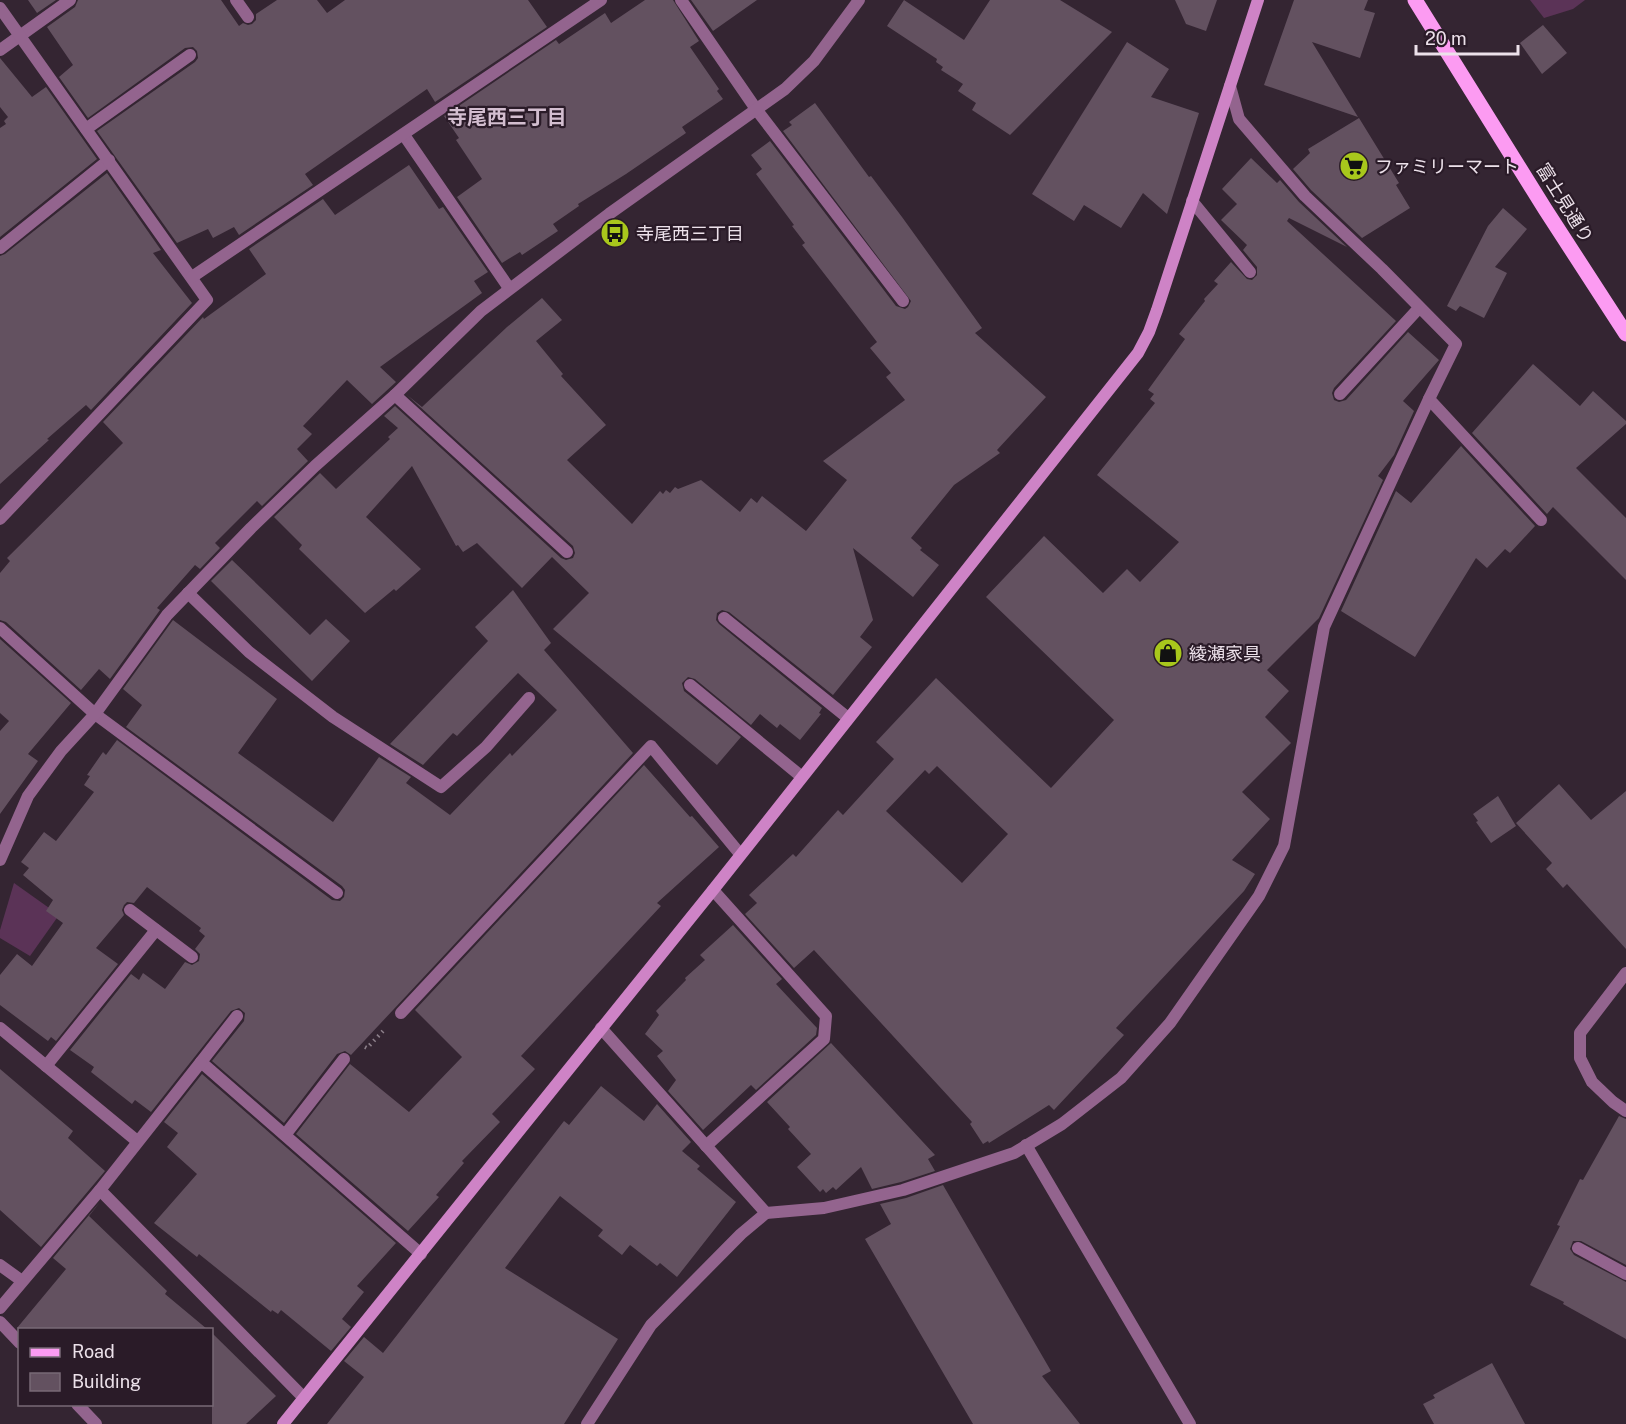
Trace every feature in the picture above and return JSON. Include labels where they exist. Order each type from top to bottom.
[{"type":"main road","name":"富士見通り","points":[[1415,0],[1539,200],[1626,334]]},
{"type":"street","points":[[0,50],[70,0]]},
{"type":"street","points":[[236,0],[248,17]]},
{"type":"street","points":[[192,277],[601,0]]},
{"type":"street","points":[[681,0],[756,109],[903,302]]},
{"type":"street","points":[[0,860],[28,796],[61,751],[96,714],[167,615],[188,593],[315,466],[394,396],[481,311],[509,288],[785,89],[814,61],[859,0]]},
{"type":"street","points":[[283,1424],[713,890],[1138,352],[1157,310],[1258,0]]},
{"type":"street","points":[[0,8],[207,300],[0,519]]},
{"type":"street","points":[[86,129],[190,55]]},
{"type":"street","points":[[587,1424],[651,1325],[741,1234],[766,1213],[824,1208],[903,1190],[1014,1153],[1062,1124],[1121,1078],[1170,1023],[1259,896],[1284,846],[1324,627],[1456,345],[1305,196],[1239,120],[1230,86]]},
{"type":"street","points":[[404,135],[509,288]]},
{"type":"street","points":[[0,248],[109,160]]},
{"type":"street","points":[[1191,201],[1250,272]]},
{"type":"street","points":[[1340,394],[1419,308]]},
{"type":"street","points":[[394,396],[567,552]]},
{"type":"street","points":[[1429,399],[1541,520]]},
{"type":"street","points":[[188,593],[249,652],[333,717],[441,787],[486,747],[529,698]]},
{"type":"street","points":[[724,618],[848,718]]},
{"type":"street","points":[[1,631],[96,714],[337,893]]},
{"type":"street","points":[[690,684],[802,777]]},
{"type":"street","points":[[401,1013],[651,746],[740,854]]},
{"type":"street","points":[[706,1146],[824,1039],[826,1016],[713,890]]},
{"type":"street","points":[[130,910],[192,957]]},
{"type":"street","points":[[46,1066],[156,930]]},
{"type":"street","points":[[1626,973],[1580,1033],[1580,1058],[1592,1082],[1626,1111]]},
{"type":"street","points":[[0,1308],[100,1190],[237,1016]]},
{"type":"street","points":[[0,1028],[137,1141]]},
{"type":"street","points":[[601,1028],[766,1213]]},
{"type":"street","points":[[285,1135],[344,1059]]},
{"type":"street","points":[[201,1062],[421,1254]]},
{"type":"street","points":[[1026,1145],[1190,1424]]},
{"type":"street","points":[[100,1190],[304,1398]]},
{"type":"street","points":[[1578,1248],[1626,1274]]},
{"type":"street","points":[[0,1265],[22,1281]]},
{"type":"street","points":[[0,1322],[18,1341]]},
{"type":"street","points":[[79,1406],[96,1424]]},
{"type":"path","points":[[344,1059],[358,1042],[367,1048],[401,1013]]},
{"type":"shaded area","points":[[1530,0],[1585,0],[1573,9],[1544,18]]},
{"type":"shaded area","points":[[14,883],[59,915],[30,956],[0,938],[0,930]]},
{"type":"building","points":[[28,0],[56,0],[37,13]]},
{"type":"building","points":[[78,0],[221,0],[239,26],[243,23],[252,24],[256,20],[256,14],[277,0],[317,0],[327,13],[345,0],[528,0],[547,27],[435,102],[427,89],[305,174],[313,185],[239,235],[234,227],[213,238],[208,229],[177,243],[97,131],[195,62],[198,58],[197,51],[193,47],[185,48],[88,118],[59,77],[73,65],[47,27],[75,7]]},
{"type":"building","points":[[645,0],[673,0],[699,41],[690,47],[719,89],[717,91],[723,99],[682,127],[686,133],[578,204],[579,206],[553,224],[558,231],[522,255],[520,252],[502,263],[457,197],[482,179],[456,140],[459,138],[444,116],[556,40],[559,44],[605,13],[611,23]]},
{"type":"building","points":[[691,0],[757,0],[713,31]]},
{"type":"building","points":[[904,0],[964,40],[990,0],[1060,0],[1112,32],[1010,135],[972,110],[976,103],[958,91],[963,84],[941,70],[943,67],[936,62],[937,59],[887,26]]},
{"type":"building","points":[[1175,0],[1217,0],[1206,31],[1186,24]]},
{"type":"building","points":[[1294,0],[1368,0],[1364,10],[1375,13],[1360,58],[1312,42],[1358,117],[1264,85]]},
{"type":"building","points":[[1543,25],[1567,53],[1542,74],[1520,43]]},
{"type":"building","points":[[1127,42],[1169,69],[1151,97],[1199,113],[1167,214],[1143,193],[1121,228],[1084,205],[1074,221],[1032,194]]},
{"type":"building","points":[[0,58],[32,97],[46,87],[97,159],[0,237],[0,128],[6,124],[4,121],[8,117],[0,107]]},
{"type":"building","points":[[815,103],[869,177],[871,176],[902,217],[982,328],[975,333],[1046,397],[997,450],[1000,453],[954,485],[911,538],[922,548],[920,550],[939,565],[913,597],[853,548],[873,620],[860,637],[872,647],[833,695],[729,612],[722,610],[717,613],[716,620],[719,624],[822,708],[819,713],[821,714],[800,740],[780,724],[777,728],[760,714],[751,725],[695,679],[688,677],[682,683],[684,691],[741,737],[717,765],[553,629],[589,593],[552,557],[522,588],[477,543],[463,552],[458,545],[456,546],[412,466],[366,517],[421,569],[396,591],[394,589],[365,613],[299,549],[302,545],[274,517],[320,473],[336,489],[390,439],[388,437],[398,428],[384,416],[395,406],[561,558],[566,560],[573,558],[575,553],[573,546],[407,395],[422,407],[507,327],[542,298],[562,320],[536,341],[563,374],[561,376],[606,425],[567,460],[632,524],[660,491],[663,494],[666,490],[670,493],[675,487],[678,489],[701,480],[740,512],[751,498],[757,503],[762,496],[806,531],[847,480],[823,461],[905,400],[886,377],[891,373],[870,348],[877,342],[802,245],[805,243],[792,226],[794,225],[756,174],[762,169],[751,155],[770,141],[896,306],[905,309],[911,301],[783,131],[792,125],[789,122]]},
{"type":"building","name":"ファミリーマート","points":[[1359,118],[1399,183],[1396,185],[1410,208],[1362,238],[1311,190],[1293,169],[1310,153],[1308,149]]},
{"type":"building","points":[[1251,158],[1277,183],[1280,180],[1299,202],[1347,247],[1289,218],[1287,221],[1396,321],[1334,388],[1332,393],[1334,400],[1339,402],[1346,400],[1408,332],[1439,360],[1403,401],[1414,411],[1394,455],[1378,476],[1383,480],[1319,618],[1267,670],[1289,691],[1265,717],[1291,743],[1242,792],[1270,819],[1232,860],[1255,874],[1244,891],[1116,1028],[1124,1035],[1054,1110],[1049,1105],[989,1143],[988,1141],[983,1144],[970,1124],[972,1122],[814,950],[794,968],[745,914],[757,903],[749,895],[793,854],[796,857],[838,810],[843,815],[894,759],[876,742],[936,678],[1051,788],[1114,720],[986,597],[1044,536],[1103,593],[1127,569],[1140,582],[1179,542],[1097,475],[1155,403],[1150,399],[1154,394],[1148,390],[1185,339],[1179,334],[1205,301],[1204,299],[1218,284],[1214,281],[1231,262],[1247,279],[1252,280],[1257,275],[1257,267],[1243,250],[1247,245],[1221,220],[1237,204],[1222,189]],"holes":[[[937,766],[1008,834],[962,883],[886,811],[925,770],[929,774]]]},
{"type":"building","points":[[409,165],[439,209],[443,207],[488,272],[474,281],[482,293],[380,367],[396,382],[372,404],[347,380],[303,426],[312,434],[297,449],[308,461],[262,506],[257,501],[215,543],[220,548],[200,569],[195,565],[157,608],[160,610],[110,679],[99,669],[81,690],[6,622],[0,620],[0,573],[10,561],[7,558],[123,443],[103,422],[203,317],[204,319],[266,274],[249,249],[323,199],[335,215]]},
{"type":"building","points":[[107,173],[161,250],[153,253],[192,303],[91,410],[86,405],[0,484],[0,256]]},
{"type":"building","points":[[1503,208],[1527,229],[1495,267],[1507,273],[1484,318],[1460,306],[1456,311],[1447,306],[1488,226]]},
{"type":"building","points":[[1533,364],[1580,406],[1593,391],[1626,421],[1626,424],[1576,468],[1626,518],[1626,580],[1553,507],[1547,514],[1472,433]]},
{"type":"building","points":[[1461,446],[1535,526],[1510,553],[1505,549],[1487,568],[1476,558],[1415,657],[1341,611],[1396,491],[1411,503]]},
{"type":"building","points":[[232,560],[310,635],[326,619],[350,641],[312,681],[211,581]]},
{"type":"building","points":[[513,590],[551,643],[544,650],[633,753],[351,1055],[345,1051],[337,1054],[284,1123],[212,1061],[244,1021],[245,1013],[239,1008],[231,1011],[151,1112],[135,1100],[132,1104],[91,1072],[94,1067],[70,1050],[131,974],[139,980],[143,973],[165,989],[185,962],[192,965],[199,961],[200,954],[195,949],[205,936],[199,931],[201,928],[147,887],[134,903],[127,902],[124,905],[122,910],[124,915],[96,948],[118,964],[56,1041],[51,1037],[48,1041],[0,1005],[0,975],[17,954],[32,966],[63,923],[46,911],[53,900],[23,875],[29,868],[21,862],[44,832],[56,841],[94,792],[84,785],[90,776],[87,775],[103,752],[106,755],[117,740],[332,900],[340,901],[344,897],[345,890],[342,886],[126,727],[142,705],[123,689],[173,620],[277,699],[238,753],[333,822],[379,757],[411,777],[406,783],[450,815],[510,753],[512,756],[557,710],[518,673],[457,736],[453,733],[423,765],[390,744],[488,641],[475,627]]},
{"type":"building","points":[[0,639],[71,703],[28,754],[38,761],[0,814],[0,731],[9,721],[0,713]]},
{"type":"building","points":[[644,765],[719,847],[657,903],[661,906],[521,1056],[535,1069],[492,1114],[500,1122],[462,1161],[464,1163],[436,1195],[439,1197],[408,1231],[296,1134],[350,1064],[409,1112],[462,1057],[415,1010]]},
{"type":"building","points":[[1559,784],[1591,820],[1626,791],[1626,949],[1567,884],[1563,888],[1546,869],[1552,863],[1516,823]]},
{"type":"building","points":[[1498,796],[1516,826],[1491,843],[1473,814]]},
{"type":"building","points":[[733,925],[782,979],[776,984],[817,1028],[816,1035],[756,1090],[751,1085],[703,1130],[668,1091],[676,1080],[657,1056],[663,1051],[645,1034],[659,1015],[656,1011],[686,980],[685,978],[705,960],[700,955]]},
{"type":"building","points":[[831,1043],[935,1155],[928,1159],[935,1171],[872,1189],[861,1167],[836,1190],[833,1187],[826,1193],[823,1189],[820,1192],[797,1167],[811,1154],[767,1102]]},
{"type":"building","points":[[0,1069],[73,1131],[68,1138],[105,1171],[41,1247],[0,1210]]},
{"type":"building","points":[[202,1074],[396,1243],[357,1286],[364,1292],[342,1319],[351,1327],[331,1351],[281,1310],[278,1314],[272,1310],[271,1312],[199,1254],[197,1257],[154,1223],[197,1174],[167,1147],[178,1133],[164,1122]]},
{"type":"building","points":[[601,1086],[644,1121],[657,1104],[691,1142],[682,1151],[700,1166],[697,1169],[736,1202],[677,1277],[660,1263],[657,1266],[630,1245],[622,1255],[598,1236],[603,1230],[560,1196],[505,1268],[618,1339],[564,1424],[327,1424],[364,1377],[344,1361],[364,1337],[383,1353],[564,1121],[569,1125]]},
{"type":"building","points":[[1619,1116],[1626,1119],[1626,1265],[1581,1241],[1573,1241],[1570,1249],[1574,1255],[1626,1282],[1626,1339],[1563,1304],[1564,1302],[1530,1285],[1560,1226],[1557,1225],[1580,1179],[1583,1180]]},
{"type":"building","points":[[943,1185],[1051,1371],[1042,1376],[1080,1424],[973,1424],[865,1239],[891,1224],[880,1204]]},
{"type":"building","points":[[100,1202],[89,1216],[167,1291],[165,1294],[206,1328],[17,1328],[66,1269],[53,1258]]},
{"type":"building","points":[[213,1334],[276,1396],[246,1424],[212,1424]]},
{"type":"building","points":[[1492,1363],[1525,1424],[1434,1424],[1423,1404],[1435,1398],[1433,1395]]},
{"type":"place","name":"ファミリーマート","points":[[1354,166]]},
{"type":"place","name":"寺尾西三丁目","points":[[615,233]]},
{"type":"place","name":"綾瀬家具","points":[[1168,653]]},
{"type":"district","name":"寺尾西三丁目","points":[[507,117]]}]
